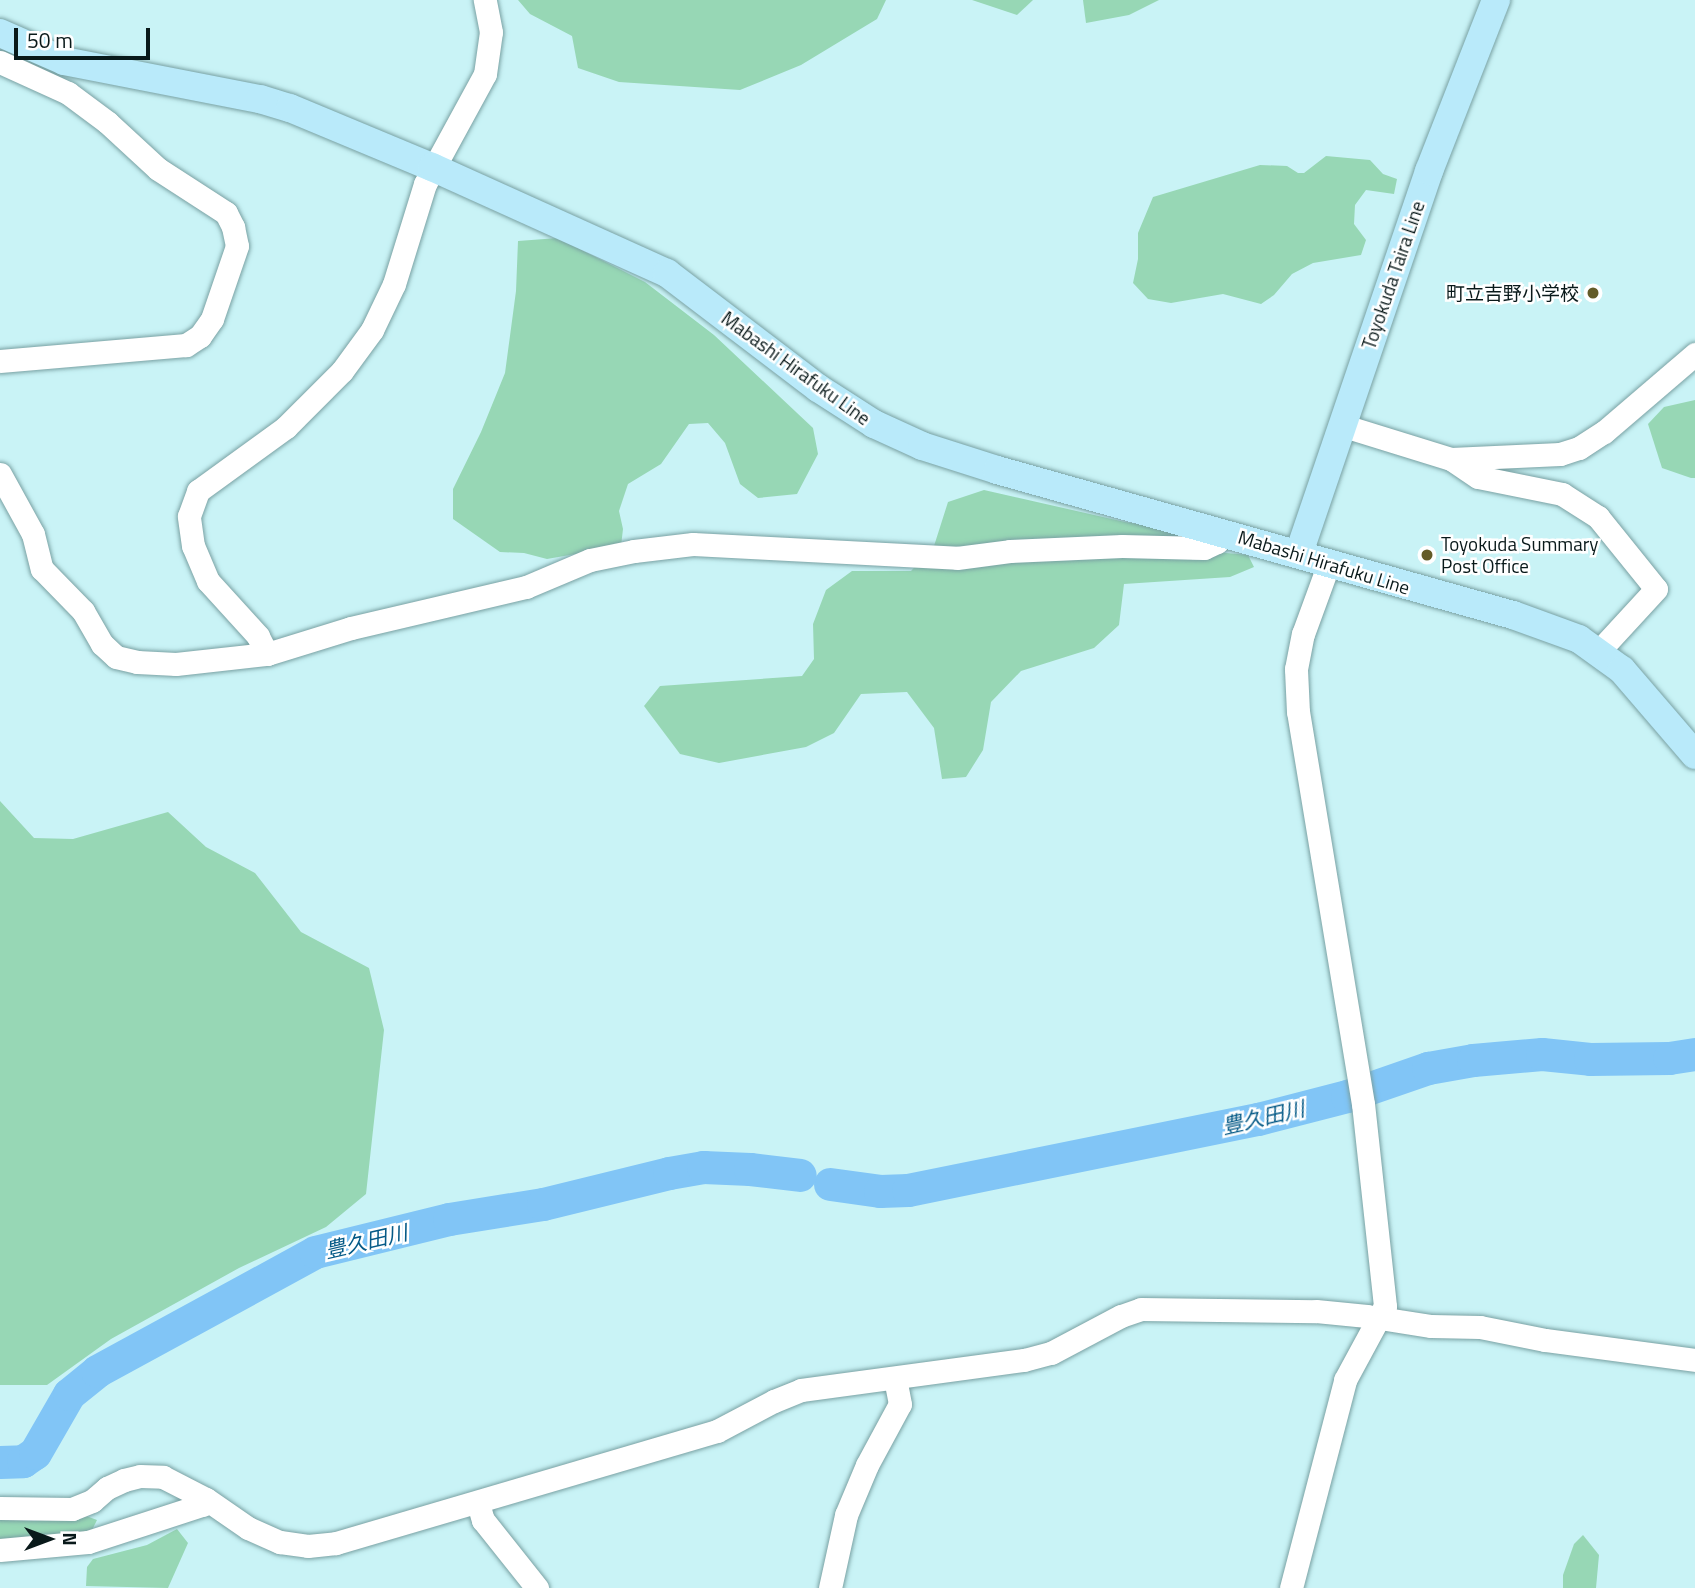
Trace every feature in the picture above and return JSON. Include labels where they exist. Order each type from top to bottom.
[{"type":"main road","name":"Toyokuda Taira Line","points":[[1299,553],[1429,170],[1496,0]]},
{"type":"main road","name":"Mabashi Hirafuku Line","points":[[0,33],[64,61],[260,99],[290,108],[432,167],[667,273],[818,388],[874,425],[922,446],[997,470],[1524,618],[1579,639],[1622,670],[1695,755]]},
{"type":"street","points":[[267,654],[258,636],[208,581],[193,546],[189,516],[198,491],[286,427],[342,371],[372,330],[394,285],[432,167],[485,74],[491,32],[485,0]]},
{"type":"street","points":[[0,62],[68,93],[107,122],[158,169],[226,213],[233,227],[237,246],[212,319],[200,336],[186,345],[0,361]]},
{"type":"street","points":[[1451,459],[1533,457],[1560,454],[1579,448],[1604,432],[1695,355]]},
{"type":"street","points":[[1341,425],[1451,459],[1478,477],[1562,494],[1598,517],[1656,589],[1598,652]]},
{"type":"street","points":[[0,474],[33,534],[42,569],[52,583],[69,594],[102,644],[116,657],[137,662],[176,664],[267,654],[351,628],[526,587],[590,560],[634,551],[693,544],[957,558],[1010,551],[1122,546],[1204,548],[1217,542],[1225,533]]},
{"type":"street","points":[[1291,1588],[1345,1380],[1385,1306],[1361,1093],[1298,712],[1296,669],[1303,634],[1329,564]]},
{"type":"street","points":[[0,1508],[72,1508],[92,1501],[116,1484],[140,1476],[163,1477],[206,1499],[248,1528],[280,1542],[308,1546],[336,1543],[718,1432],[774,1401],[801,1390],[1000,1365],[1051,1353],[1121,1316],[1141,1309],[1316,1311],[1431,1326],[1480,1327],[1545,1340],[1695,1360]]},
{"type":"street","points":[[830,1588],[846,1515],[867,1465],[900,1405],[895,1378]]},
{"type":"street","points":[[0,1550],[88,1542],[202,1505],[206,1499]]},
{"type":"street","points":[[478,1503],[483,1520],[537,1588]]},
{"type":"green space","points":[[518,0],[886,0],[877,19],[801,65],[740,90],[619,82],[578,68],[572,36],[530,14]]},
{"type":"green space","points":[[972,0],[1033,0],[1017,15]]},
{"type":"green space","points":[[1083,0],[1159,0],[1129,15],[1086,23]]},
{"type":"green space","points":[[1326,156],[1370,160],[1383,174],[1397,179],[1394,194],[1366,190],[1355,205],[1354,224],[1366,240],[1361,255],[1313,263],[1292,274],[1274,295],[1261,304],[1223,294],[1171,303],[1148,299],[1133,283],[1138,259],[1138,233],[1153,197],[1260,165],[1287,166],[1298,173],[1304,173]]},
{"type":"green space","points":[[558,238],[645,282],[714,335],[813,428],[818,454],[797,494],[758,498],[740,484],[725,443],[708,423],[689,424],[661,464],[628,484],[619,511],[623,529],[621,546],[547,559],[524,553],[500,552],[453,519],[453,489],[481,432],[505,373],[516,291],[518,241]]},
{"type":"green space","points":[[1695,400],[1695,478],[1691,478],[1662,468],[1648,424],[1664,407]]},
{"type":"green space","points":[[984,490],[1125,522],[1176,530],[1205,551],[1248,555],[1254,567],[1230,577],[1124,584],[1119,625],[1094,648],[1021,671],[991,702],[983,750],[966,777],[942,779],[934,728],[907,692],[861,694],[834,733],[806,747],[719,763],[680,754],[644,706],[660,686],[802,676],[814,659],[813,624],[826,590],[852,571],[911,571],[934,546],[948,502]]},
{"type":"green space","points":[[0,801],[34,838],[73,839],[168,812],[206,847],[255,873],[301,932],[369,968],[384,1030],[366,1194],[326,1227],[239,1268],[111,1339],[47,1385],[0,1385]]},
{"type":"green space","points":[[81,1514],[97,1520],[90,1534],[0,1544],[0,1519],[34,1521]]},
{"type":"green space","points":[[177,1529],[188,1543],[168,1588],[86,1586],[87,1567],[93,1559],[147,1545]]},
{"type":"green space","points":[[1583,1535],[1599,1555],[1596,1588],[1563,1588],[1563,1575],[1574,1544]]},
{"type":"waterway","name":"豊久田川","points":[[830,1184],[880,1191],[908,1190],[1258,1119],[1347,1096],[1428,1068],[1473,1060],[1542,1054],[1590,1059],[1669,1058],[1695,1054]]},
{"type":"waterway","name":"豊久田川","points":[[0,1462],[23,1461],[35,1453],[69,1394],[97,1371],[315,1252],[449,1219],[543,1204],[703,1167],[800,1175]]},
{"type":"place","name":"町立吉野小学校","points":[[1593,293]]},
{"type":"place","name":"Toyokuda Summary Post Office","points":[[1427,555]]}]
